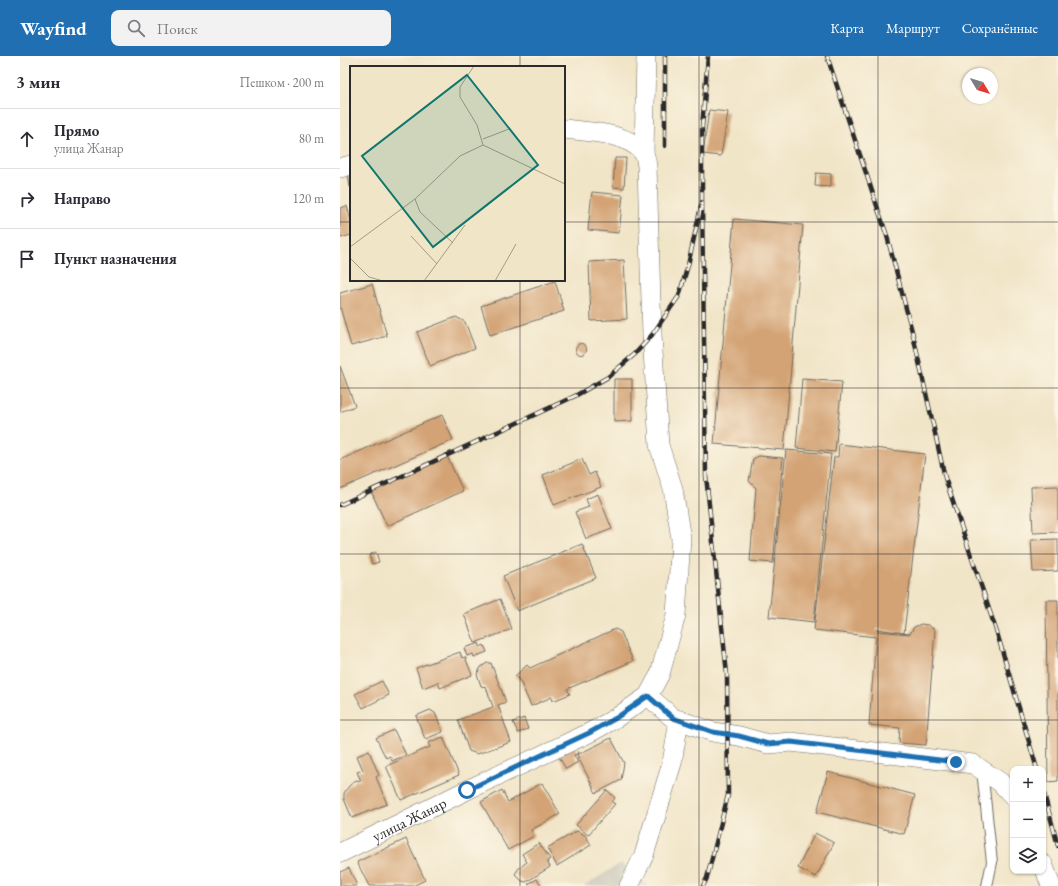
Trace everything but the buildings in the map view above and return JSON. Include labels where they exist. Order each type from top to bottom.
[{"type":"street","points":[[646,56],[644,153],[648,166],[652,335],[659,445],[673,489],[681,539],[676,615],[660,674],[648,696],[673,718],[713,732],[739,736],[768,744],[791,742],[973,764],[1000,782],[1010,793]]},
{"type":"street","points":[[565,129],[615,136],[633,142],[644,153]]},
{"type":"street","points":[[340,168],[350,165]]},
{"type":"street","name":"улица Жанар","points":[[340,853],[467,790],[589,733],[616,718],[648,696]]},
{"type":"street","points":[[629,886],[644,855],[672,763],[679,720]]},
{"type":"street","points":[[1046,872],[1051,886]]},
{"type":"lane","points":[[982,770],[992,862],[987,886]]},
{"type":"shaded area","points":[[621,863],[648,886],[584,886]]},
{"type":"railway","points":[[665,56],[665,146]]},
{"type":"railway","points":[[340,505],[575,396],[608,377],[635,354],[652,335],[679,296],[688,265],[702,202],[702,127],[708,56]]},
{"type":"railway","points":[[827,56],[887,236],[913,335],[945,478],[997,633],[1036,766]]},
{"type":"railway","points":[[702,202],[706,476],[727,674],[728,795],[707,878],[703,886]]},
{"type":"railway","points":[[1046,801],[1058,846]]},
{"type":"route","points":[[467,790],[589,733],[616,718],[648,696],[673,718],[713,732],[739,736],[768,744],[791,742],[956,762]]}]
